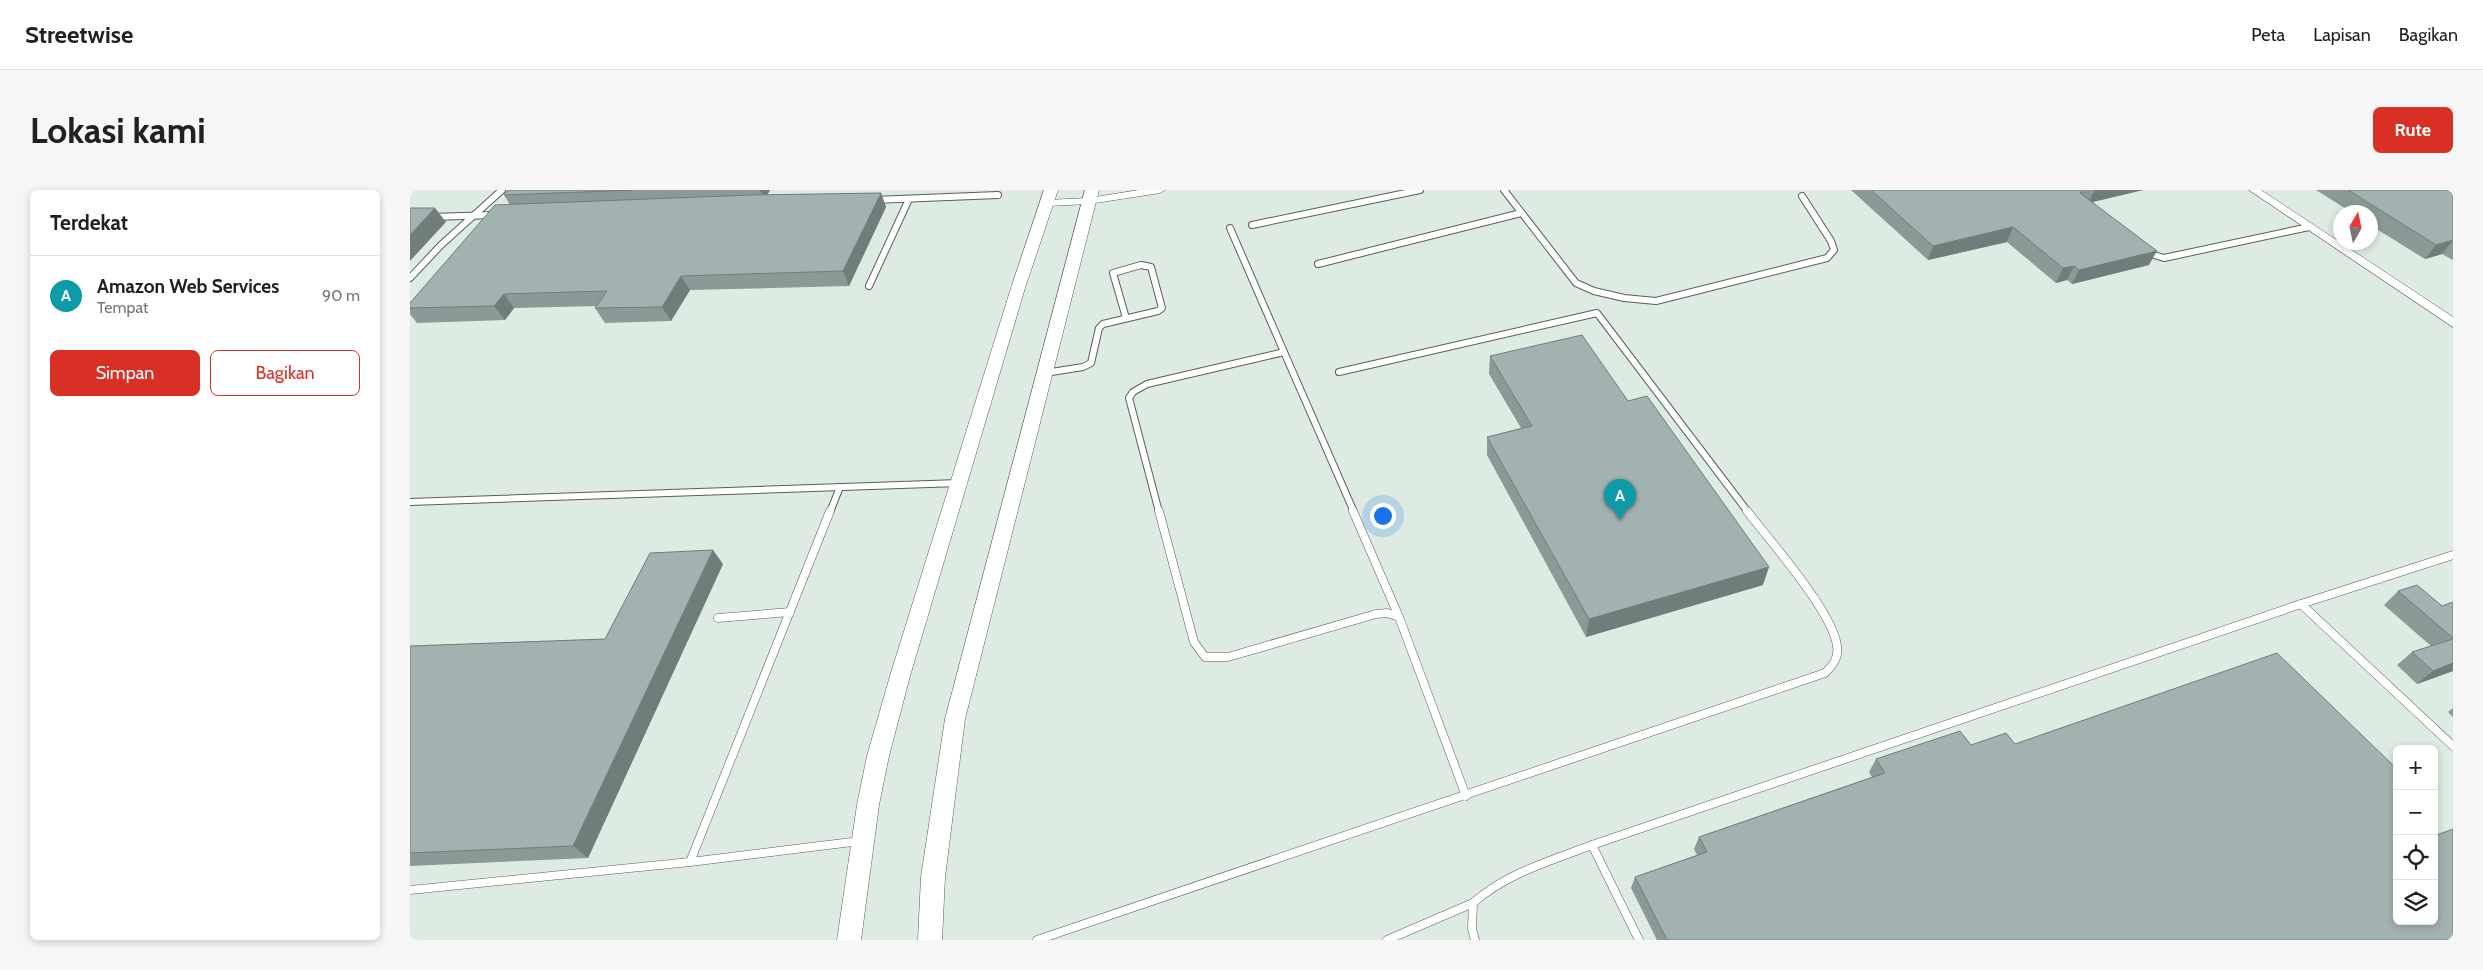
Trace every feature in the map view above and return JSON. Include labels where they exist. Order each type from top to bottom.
[{"type":"street","points":[[850,940],[862,841],[878,756],[900,676],[1018,288],[1049,197],[1160,190]]},
{"type":"street","points":[[2254,190],[2453,323]]},
{"type":"street","points":[[930,940],[933,878],[955,719],[1091,195]]},
{"type":"lane","points":[[410,278],[441,245],[502,190]]},
{"type":"lane","points":[[1252,225],[1420,190]]},
{"type":"lane","points":[[1504,190],[1576,283],[1594,291],[1624,298],[1656,301],[1827,258],[1834,250],[1831,241],[1802,196]]},
{"type":"lane","points":[[870,200],[998,195]]},
{"type":"lane","points":[[869,286],[909,199]]},
{"type":"lane","points":[[1318,264],[1522,213]]},
{"type":"lane","points":[[428,217],[502,215]]},
{"type":"lane","points":[[2136,245],[2155,256],[2164,258],[2309,227]]},
{"type":"lane","points":[[1230,228],[1399,617],[1466,796]]},
{"type":"lane","points":[[1045,373],[1087,365],[1094,356],[1098,328],[1109,322],[1126,318],[1162,308],[1152,267],[1141,265],[1113,273],[1126,318]]},
{"type":"lane","points":[[1037,940],[1825,673],[1834,665],[1838,650],[1837,642],[1830,625],[1815,600],[1597,313],[1339,372]]},
{"type":"lane","points":[[1284,352],[1148,384],[1132,392],[1129,398],[1194,642],[1205,657],[1228,657],[1376,614],[1387,612],[1399,617]]},
{"type":"lane","points":[[410,502],[959,483]]},
{"type":"lane","points":[[690,862],[840,487]]},
{"type":"lane","points":[[1387,940],[1473,903],[1484,891],[1504,880],[1592,845],[2453,554]]},
{"type":"lane","points":[[2301,604],[2453,746]]},
{"type":"lane","points":[[718,618],[790,612]]},
{"type":"lane","points":[[410,890],[690,862],[862,841]]},
{"type":"lane","points":[[1592,845],[1639,940]]},
{"type":"lane","points":[[1473,903],[1472,929],[1475,940]]},
{"type":"building","points":[[508,190],[633,190],[504,195]]},
{"type":"building","points":[[1871,190],[2080,190],[2083,192],[2080,193],[2157,251],[2079,270],[2074,266],[2063,268],[2013,227],[1933,246]]},
{"type":"building","points":[[2348,190],[2453,190],[2453,240],[2436,245],[2378,209],[2378,205],[2372,205]]},
{"type":"building","points":[[881,193],[843,271],[681,276],[662,307],[595,308],[607,291],[504,294],[494,306],[410,308],[410,303],[495,205],[751,195]]},
{"type":"building","points":[[410,208],[435,208],[410,235]]},
{"type":"building","points":[[1582,335],[1628,401],[1647,396],[1769,567],[1589,619],[1487,437],[1532,426],[1490,356]]},
{"type":"building","points":[[713,550],[573,846],[410,853],[410,646],[605,639],[650,553]]},
{"type":"building","points":[[2417,585],[2442,606],[2453,602],[2453,638],[2398,591]]},
{"type":"building","points":[[2453,639],[2453,663],[2433,671],[2412,652]]},
{"type":"building","points":[[2277,653],[2393,765],[2393,925],[2438,925],[2438,835],[2453,829],[2453,940],[1667,940],[1635,877],[1707,852],[1699,837],[1885,773],[1876,759],[1960,731],[1971,745],[2006,733],[2015,744]]},
{"type":"place","name":"Amazon Web Services","points":[[1620,520]]}]
